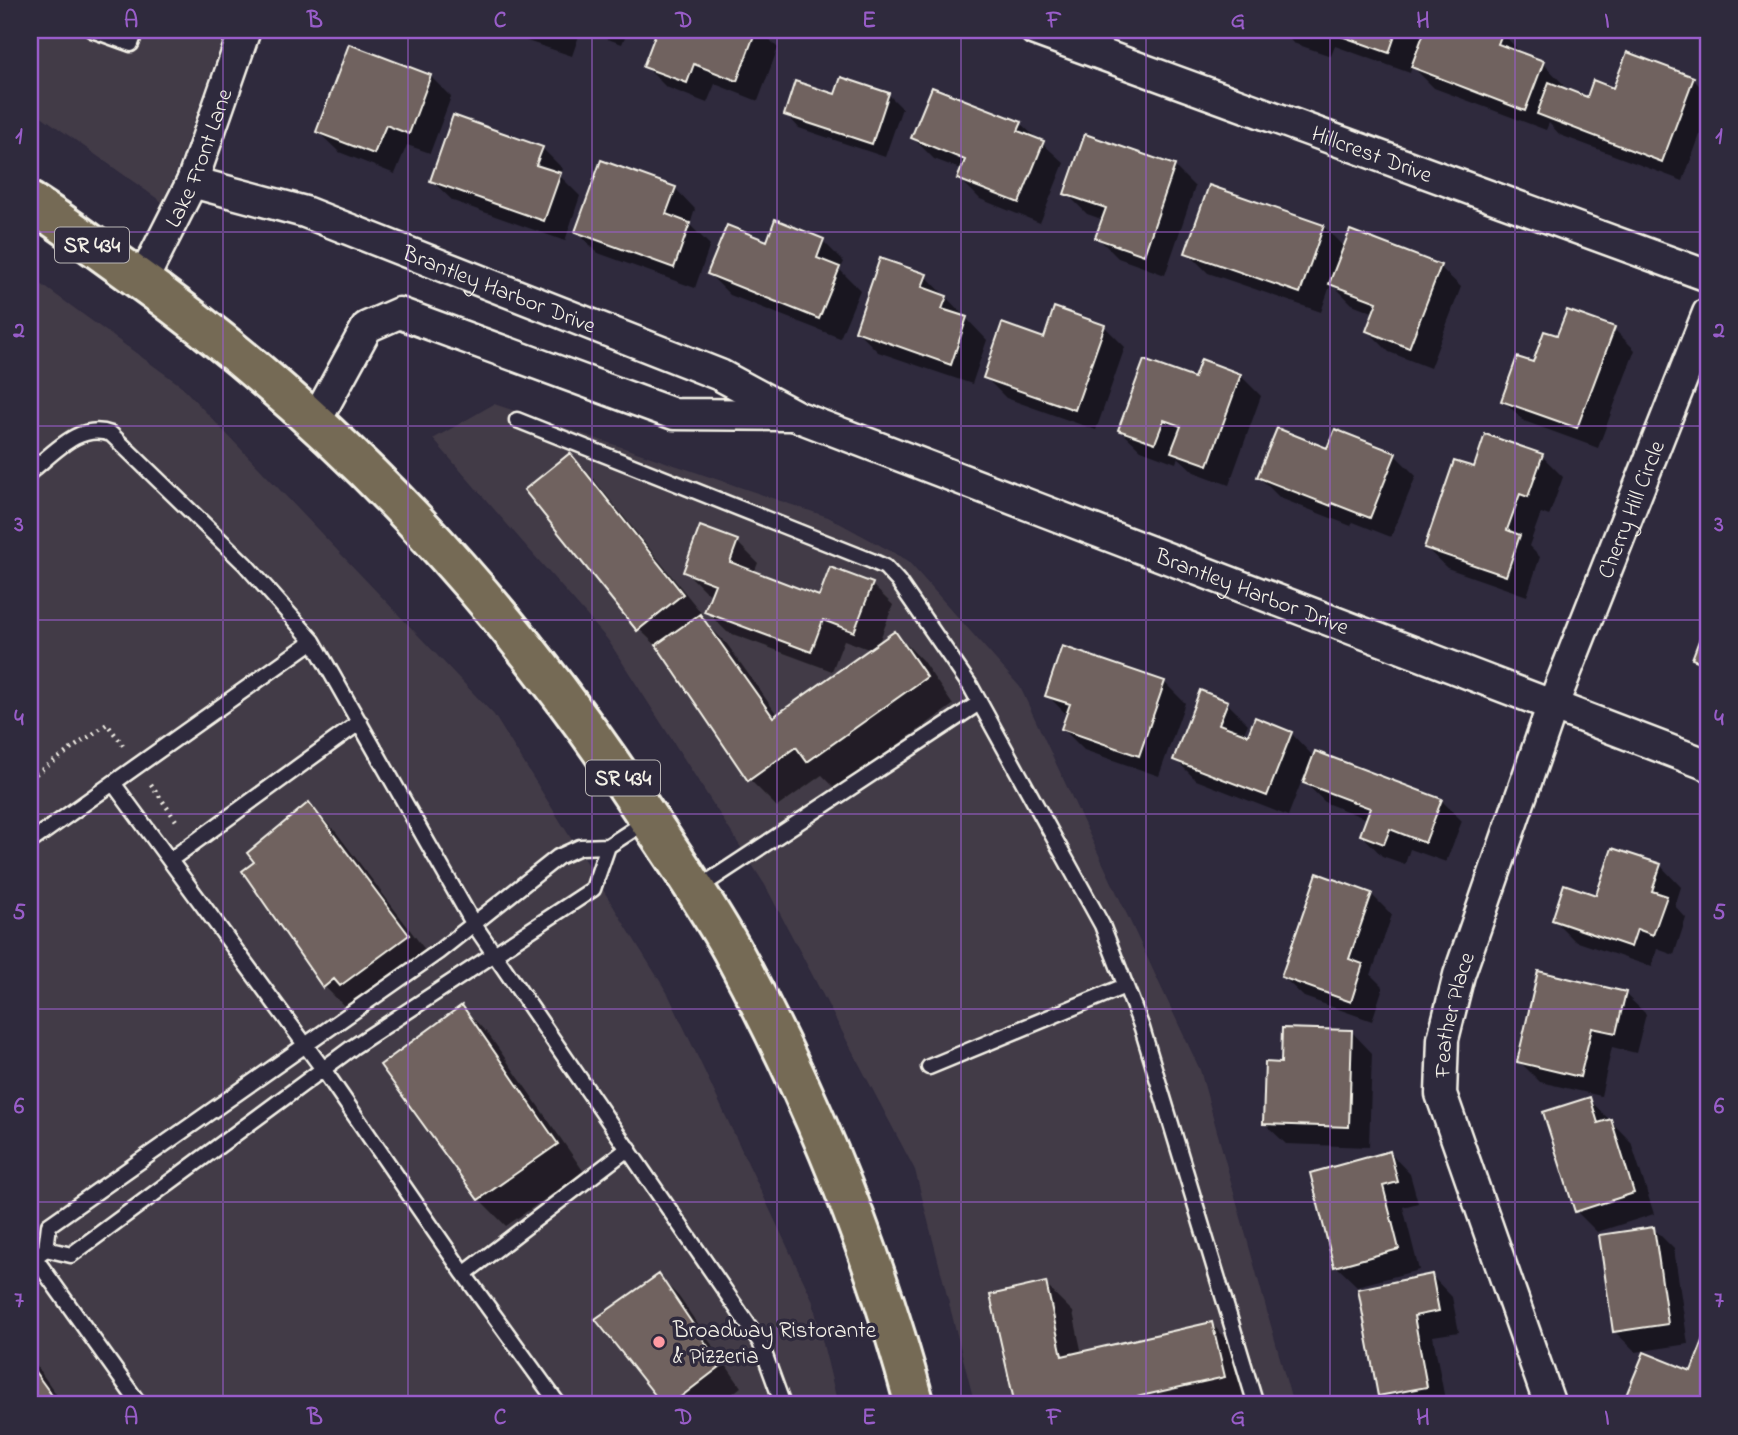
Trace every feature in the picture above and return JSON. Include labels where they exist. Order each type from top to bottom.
[{"type":"main road","name":"SR 434","points":[[30,202],[225,343],[315,422],[416,521],[493,605],[600,743],[696,890],[737,961],[822,1135],[870,1262],[915,1405]]},
{"type":"street","name":"Lake Front Lane","points":[[142,281],[192,182],[245,30]]},
{"type":"street","name":"Hillcrest Drive","points":[[1035,30],[1708,276]]},
{"type":"street","name":"Brantley Harbor Drive","points":[[192,182],[305,212],[720,375],[796,415],[1708,765]]},
{"type":"street","name":"Brantley Harbor Drive","points":[[315,422],[367,327],[399,313],[674,414],[796,415]]},
{"type":"street","name":"Cherry Hill Circle","points":[[1552,707],[1708,313]]},
{"type":"street","name":"Feather Place","points":[[1550,1405],[1441,1094],[1443,1039],[1459,975],[1552,707]]},
{"type":"lane","points":[[92,30],[131,44],[136,30]]},
{"type":"lane","points":[[517,421],[885,567],[898,581],[979,703],[1102,925],[1142,1028],[1256,1405]]},
{"type":"lane","points":[[30,472],[84,432],[96,429],[111,434],[244,564],[313,641],[473,923],[760,1342],[783,1405]]},
{"type":"lane","points":[[30,842],[313,641]]},
{"type":"lane","points":[[696,890],[979,703]]},
{"type":"lane","points":[[170,860],[360,722]]},
{"type":"lane","points":[[113,783],[323,1069],[464,1274],[559,1405]]},
{"type":"lane","points":[[37,1253],[49,1225],[307,1047],[438,952],[558,857],[580,847],[608,846],[649,819]]},
{"type":"lane","points":[[37,1253],[71,1255],[323,1069],[593,889],[608,846]]},
{"type":"lane","points":[[929,1068],[1125,986]]},
{"type":"lane","points":[[464,1274],[629,1148]]},
{"type":"lane","points":[[37,1253],[141,1405]]},
{"type":"path","points":[[30,778],[107,724],[128,752]]},
{"type":"path","points":[[150,783],[177,822]]},
{"type":"shaded area","points":[[30,30],[226,30],[175,175],[162,202],[30,108]]},
{"type":"shaded area","points":[[30,276],[180,385],[494,715],[668,994],[812,1299],[838,1405],[30,1405]]},
{"type":"shaded area","points":[[494,404],[828,517],[907,560],[1020,687],[1200,1070],[1293,1405],[975,1405],[915,1170],[765,885],[608,640],[433,439]]},
{"type":"building","points":[[532,30],[553,30],[551,36]]},
{"type":"building","points":[[657,30],[756,30],[737,81],[694,64],[687,83],[643,67]]},
{"type":"building","points":[[1291,30],[1313,30],[1311,37]]},
{"type":"building","points":[[1324,30],[1397,30],[1389,53]]},
{"type":"building","points":[[1425,30],[1500,30],[1503,31],[1498,44],[1544,61],[1525,111],[1411,67]]},
{"type":"building","points":[[349,44],[431,75],[409,134],[386,125],[374,154],[316,132]]},
{"type":"building","points":[[1627,52],[1694,77],[1662,162],[1537,114],[1549,82],[1587,97],[1593,80],[1613,88]]},
{"type":"building","points":[[841,77],[889,93],[872,144],[784,115],[795,81],[835,94]]},
{"type":"building","points":[[932,87],[1022,122],[1018,131],[1044,141],[1019,203],[957,179],[965,160],[911,138]]},
{"type":"building","points":[[453,115],[543,147],[536,165],[561,173],[544,221],[430,181]]},
{"type":"building","points":[[1085,134],[1175,165],[1144,255],[1095,238],[1106,208],[1064,194]]},
{"type":"building","points":[[601,160],[676,187],[666,214],[690,223],[674,268],[575,232]]},
{"type":"building","points":[[1209,185],[1324,225],[1300,293],[1185,253]]},
{"type":"building","points":[[775,219],[824,239],[817,258],[840,267],[819,319],[707,274],[727,225],[767,241]]},
{"type":"building","points":[[1350,230],[1441,265],[1409,348],[1366,331],[1377,302],[1329,284]]},
{"type":"building","points":[[880,258],[927,274],[922,287],[947,296],[942,309],[967,317],[951,365],[855,331]]},
{"type":"building","points":[[1054,307],[1105,325],[1075,410],[983,378],[1002,323],[1044,338]]},
{"type":"building","points":[[1567,310],[1615,327],[1577,428],[1501,401],[1517,357],[1533,362],[1544,331],[1557,335]]},
{"type":"building","points":[[1201,359],[1241,374],[1208,465],[1171,452],[1181,426],[1164,420],[1155,443],[1118,430],[1144,360],[1194,378]]},
{"type":"building","points":[[1277,428],[1327,448],[1335,429],[1396,453],[1370,518],[1257,477]]},
{"type":"building","points":[[1485,434],[1543,454],[1528,497],[1520,494],[1507,530],[1520,535],[1506,576],[1424,548],[1454,461],[1474,467]]},
{"type":"building","points":[[570,453],[683,594],[637,631],[524,490]]},
{"type":"building","points":[[700,526],[738,540],[730,562],[819,596],[830,567],[873,583],[854,632],[823,620],[811,652],[704,612],[715,584],[683,572]]},
{"type":"building","points":[[700,614],[773,717],[895,631],[927,677],[807,762],[796,747],[748,781],[656,645]]},
{"type":"building","points":[[1706,622],[1708,623],[1708,665],[1692,659]]},
{"type":"building","points":[[1062,646],[1165,681],[1139,756],[1061,729],[1070,704],[1045,696]]},
{"type":"building","points":[[1200,690],[1228,701],[1219,724],[1248,735],[1255,717],[1292,732],[1267,796],[1173,760]]},
{"type":"building","points":[[1315,751],[1442,799],[1425,843],[1390,829],[1384,844],[1360,835],[1370,808],[1303,783]]},
{"type":"building","points":[[309,802],[409,935],[340,986],[334,979],[323,988],[242,871],[254,862],[247,853]]},
{"type":"building","points":[[1612,848],[1661,864],[1652,891],[1667,896],[1653,935],[1637,929],[1631,947],[1552,920],[1564,884],[1596,895]]},
{"type":"building","points":[[1317,873],[1372,893],[1349,959],[1363,964],[1351,1002],[1281,977]]},
{"type":"building","points":[[1538,971],[1626,992],[1616,1033],[1592,1028],[1580,1077],[1517,1062]]},
{"type":"building","points":[[462,1005],[558,1144],[478,1200],[380,1065]]},
{"type":"building","points":[[1282,1028],[1352,1030],[1349,1127],[1263,1124],[1265,1062],[1281,1063]]},
{"type":"building","points":[[1590,1097],[1598,1123],[1611,1119],[1634,1193],[1575,1212],[1543,1112]]},
{"type":"building","points":[[1390,1151],[1398,1182],[1383,1186],[1399,1249],[1334,1267],[1310,1173]]},
{"type":"building","points":[[1654,1227],[1668,1324],[1613,1332],[1599,1235]]},
{"type":"building","name":"Broadway Ristorante & Pizzeria","points":[[659,1274],[721,1366],[670,1405],[663,1405],[595,1319]]},
{"type":"building","points":[[1432,1274],[1439,1311],[1414,1316],[1427,1387],[1378,1396],[1358,1289]]},
{"type":"building","points":[[1046,1282],[1062,1356],[1212,1322],[1225,1377],[1101,1405],[1015,1405],[990,1295]]},
{"type":"building","points":[[1705,1336],[1708,1337],[1708,1405],[1622,1405],[1644,1352],[1691,1371]]},
{"type":"building","points":[[30,1365],[59,1405],[30,1405]]},
{"type":"place","name":"Broadway Ristorante & Pizzeria","points":[[659,1342]]}]
